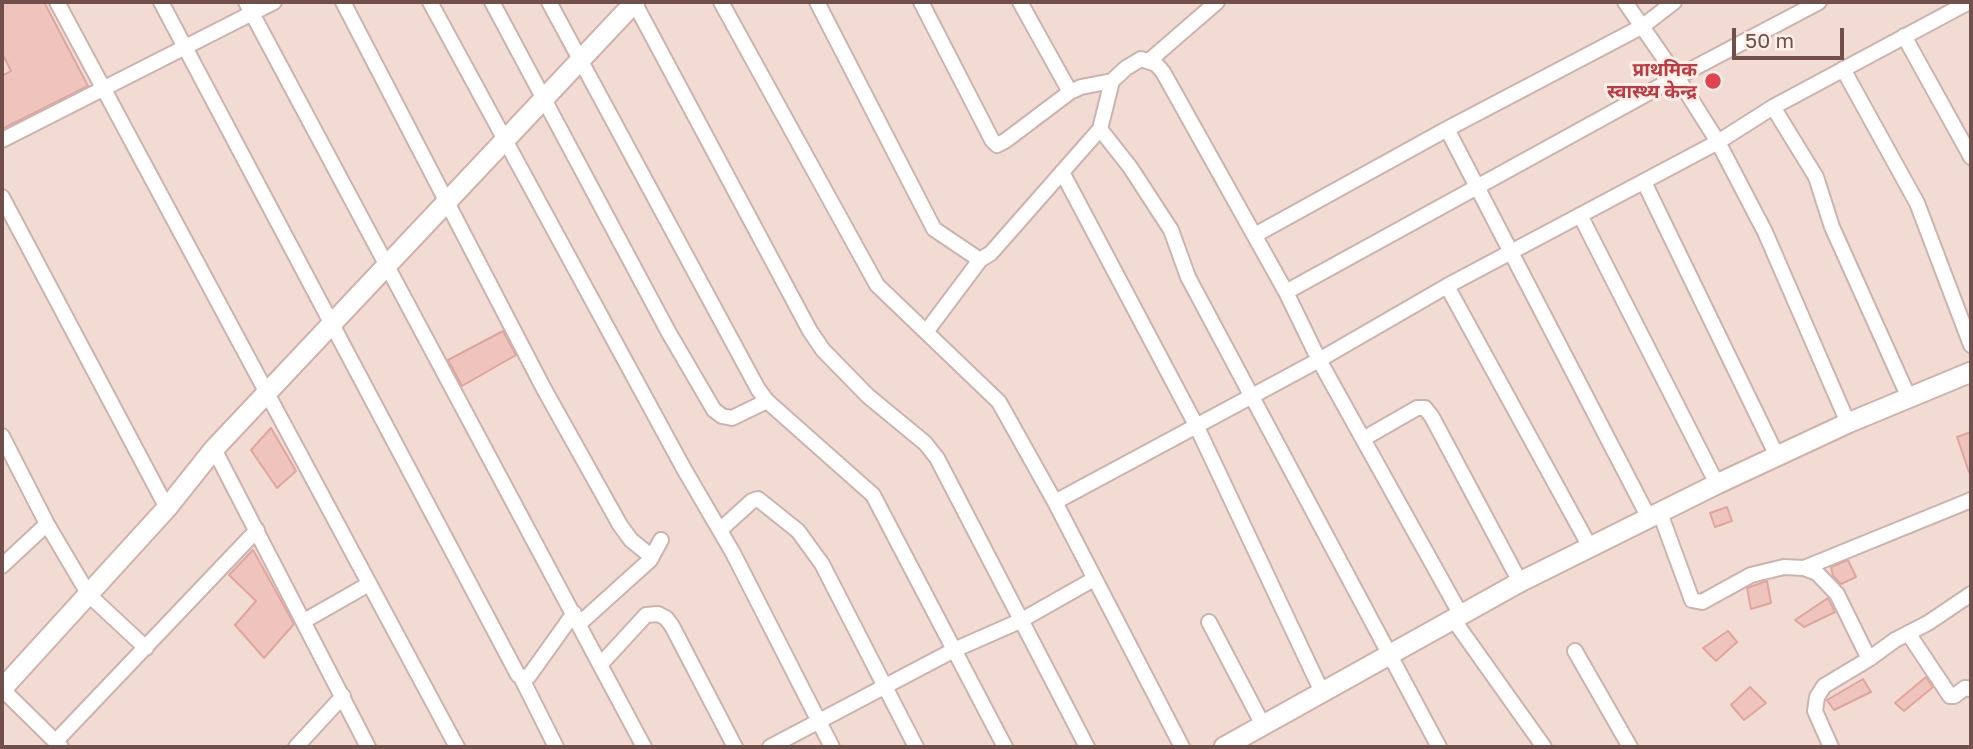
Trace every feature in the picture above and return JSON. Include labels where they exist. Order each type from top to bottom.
[{"type":"street","points":[[57,2],[457,747]]},
{"type":"street","points":[[160,2],[556,747]]},
{"type":"street","points":[[2,140],[184,47],[249,7],[274,2]]},
{"type":"street","points":[[342,2],[532,366],[620,525],[631,540],[652,557]]},
{"type":"street","points":[[430,2],[684,469],[720,530],[832,747]]},
{"type":"street","points":[[492,2],[669,333],[714,410],[722,416],[732,418],[767,401]]},
{"type":"street","points":[[549,2],[758,389],[767,401],[873,495],[1004,747]]},
{"type":"street","points":[[257,530],[59,744],[2,689],[167,508],[214,449],[635,2],[810,331],[823,350],[867,396],[925,443],[937,458],[1087,747]]},
{"type":"street","points":[[721,2],[877,285],[999,402],[1055,502],[1182,747]]},
{"type":"street","points":[[817,2],[934,229],[980,260]]},
{"type":"street","points":[[920,2],[994,143],[1002,144],[1070,92],[1112,81],[1135,61],[1150,60],[1163,72],[1286,292],[1319,360],[1457,617],[1544,747]]},
{"type":"street","points":[[1020,2],[1070,92]]},
{"type":"street","points":[[1150,60],[1217,2]]},
{"type":"street","points":[[1625,2],[1718,142],[1765,232],[1848,423]]},
{"type":"street","points":[[1255,235],[1447,129],[1643,26],[1674,2]]},
{"type":"street","points":[[1286,292],[1819,2]]},
{"type":"street","points":[[1055,502],[1319,360],[1447,286],[1718,142],[1773,107],[1969,2]]},
{"type":"street","points":[[249,7],[644,747]]},
{"type":"street","points":[[1905,36],[1971,157]]},
{"type":"street","points":[[1843,69],[1917,203],[1971,345]]},
{"type":"street","points":[[926,332],[980,260],[991,253],[1100,129],[1112,81]]},
{"type":"street","points":[[1773,107],[1816,177],[1832,227],[1909,398]]},
{"type":"street","points":[[1100,129],[1130,167],[1171,230],[1188,277],[1439,747]]},
{"type":"street","points":[[1447,129],[1655,515],[1690,596],[1695,601],[1702,602],[1751,575],[1784,567],[1804,568],[1817,573],[1837,594],[1868,659]]},
{"type":"street","points":[[1062,172],[1196,425],[1322,692]]},
{"type":"street","points":[[1644,181],[1777,456]]},
{"type":"street","points":[[2,197],[167,508]]},
{"type":"street","points":[[1580,215],[1717,484]]},
{"type":"street","points":[[1447,286],[1590,547]]},
{"type":"street","points":[[1224,747],[1520,582],[1777,456],[1971,372]]},
{"type":"street","points":[[1363,439],[1417,408],[1425,408],[1520,582]]},
{"type":"street","points":[[2,436],[47,524],[89,595],[146,648]]},
{"type":"street","points":[[214,449],[368,747]]},
{"type":"street","points":[[720,530],[752,501],[758,499],[798,531],[822,564],[916,747]]},
{"type":"street","points":[[1804,568],[1971,500]]},
{"type":"street","points":[[2,566],[47,524]]},
{"type":"street","points":[[521,677],[529,676],[576,618],[652,557],[661,540]]},
{"type":"street","points":[[770,747],[954,650],[1020,621],[1094,579]]},
{"type":"street","points":[[304,621],[369,584]]},
{"type":"street","points":[[1831,747],[1815,711],[1817,697],[1824,686],[1895,639],[1928,623],[1971,594]]},
{"type":"street","points":[[601,664],[646,615],[658,614],[666,618],[735,747]]},
{"type":"street","points":[[1209,622],[1263,725]]},
{"type":"street","points":[[1908,633],[1950,696],[1965,688],[1971,689]]},
{"type":"street","points":[[1575,651],[1630,747]]},
{"type":"street","points":[[296,747],[343,696]]},
{"type":"shaded area","points":[[2,2],[1971,2],[1971,747],[2,747]]},
{"type":"building","points":[[2,2],[44,2],[88,86],[2,129],[2,76],[11,71],[2,53]]},
{"type":"building","points":[[503,331],[516,355],[462,386],[448,360]]},
{"type":"building","points":[[271,428],[296,471],[277,488],[251,450]]},
{"type":"building","points":[[1971,432],[1971,472],[1969,472],[1957,437]]},
{"type":"building","points":[[1727,507],[1732,521],[1715,527],[1710,513]]},
{"type":"building","points":[[253,550],[294,624],[264,658],[235,625],[256,601],[229,575]]},
{"type":"building","points":[[1848,560],[1856,577],[1841,584],[1833,576],[1831,567]]},
{"type":"building","points":[[1767,581],[1771,603],[1751,609],[1747,588]]},
{"type":"building","points":[[1828,598],[1835,612],[1804,627],[1795,620]]},
{"type":"building","points":[[1728,631],[1737,642],[1716,661],[1703,648]]},
{"type":"building","points":[[1926,677],[1933,687],[1904,711],[1895,703]]},
{"type":"building","points":[[1863,679],[1871,692],[1834,710],[1827,700]]},
{"type":"building","points":[[1750,687],[1766,703],[1744,720],[1731,705]]},
{"type":"place","name":"प्राथमिक स्वास्थ्य केन्द्र","points":[[1713,81]]}]
